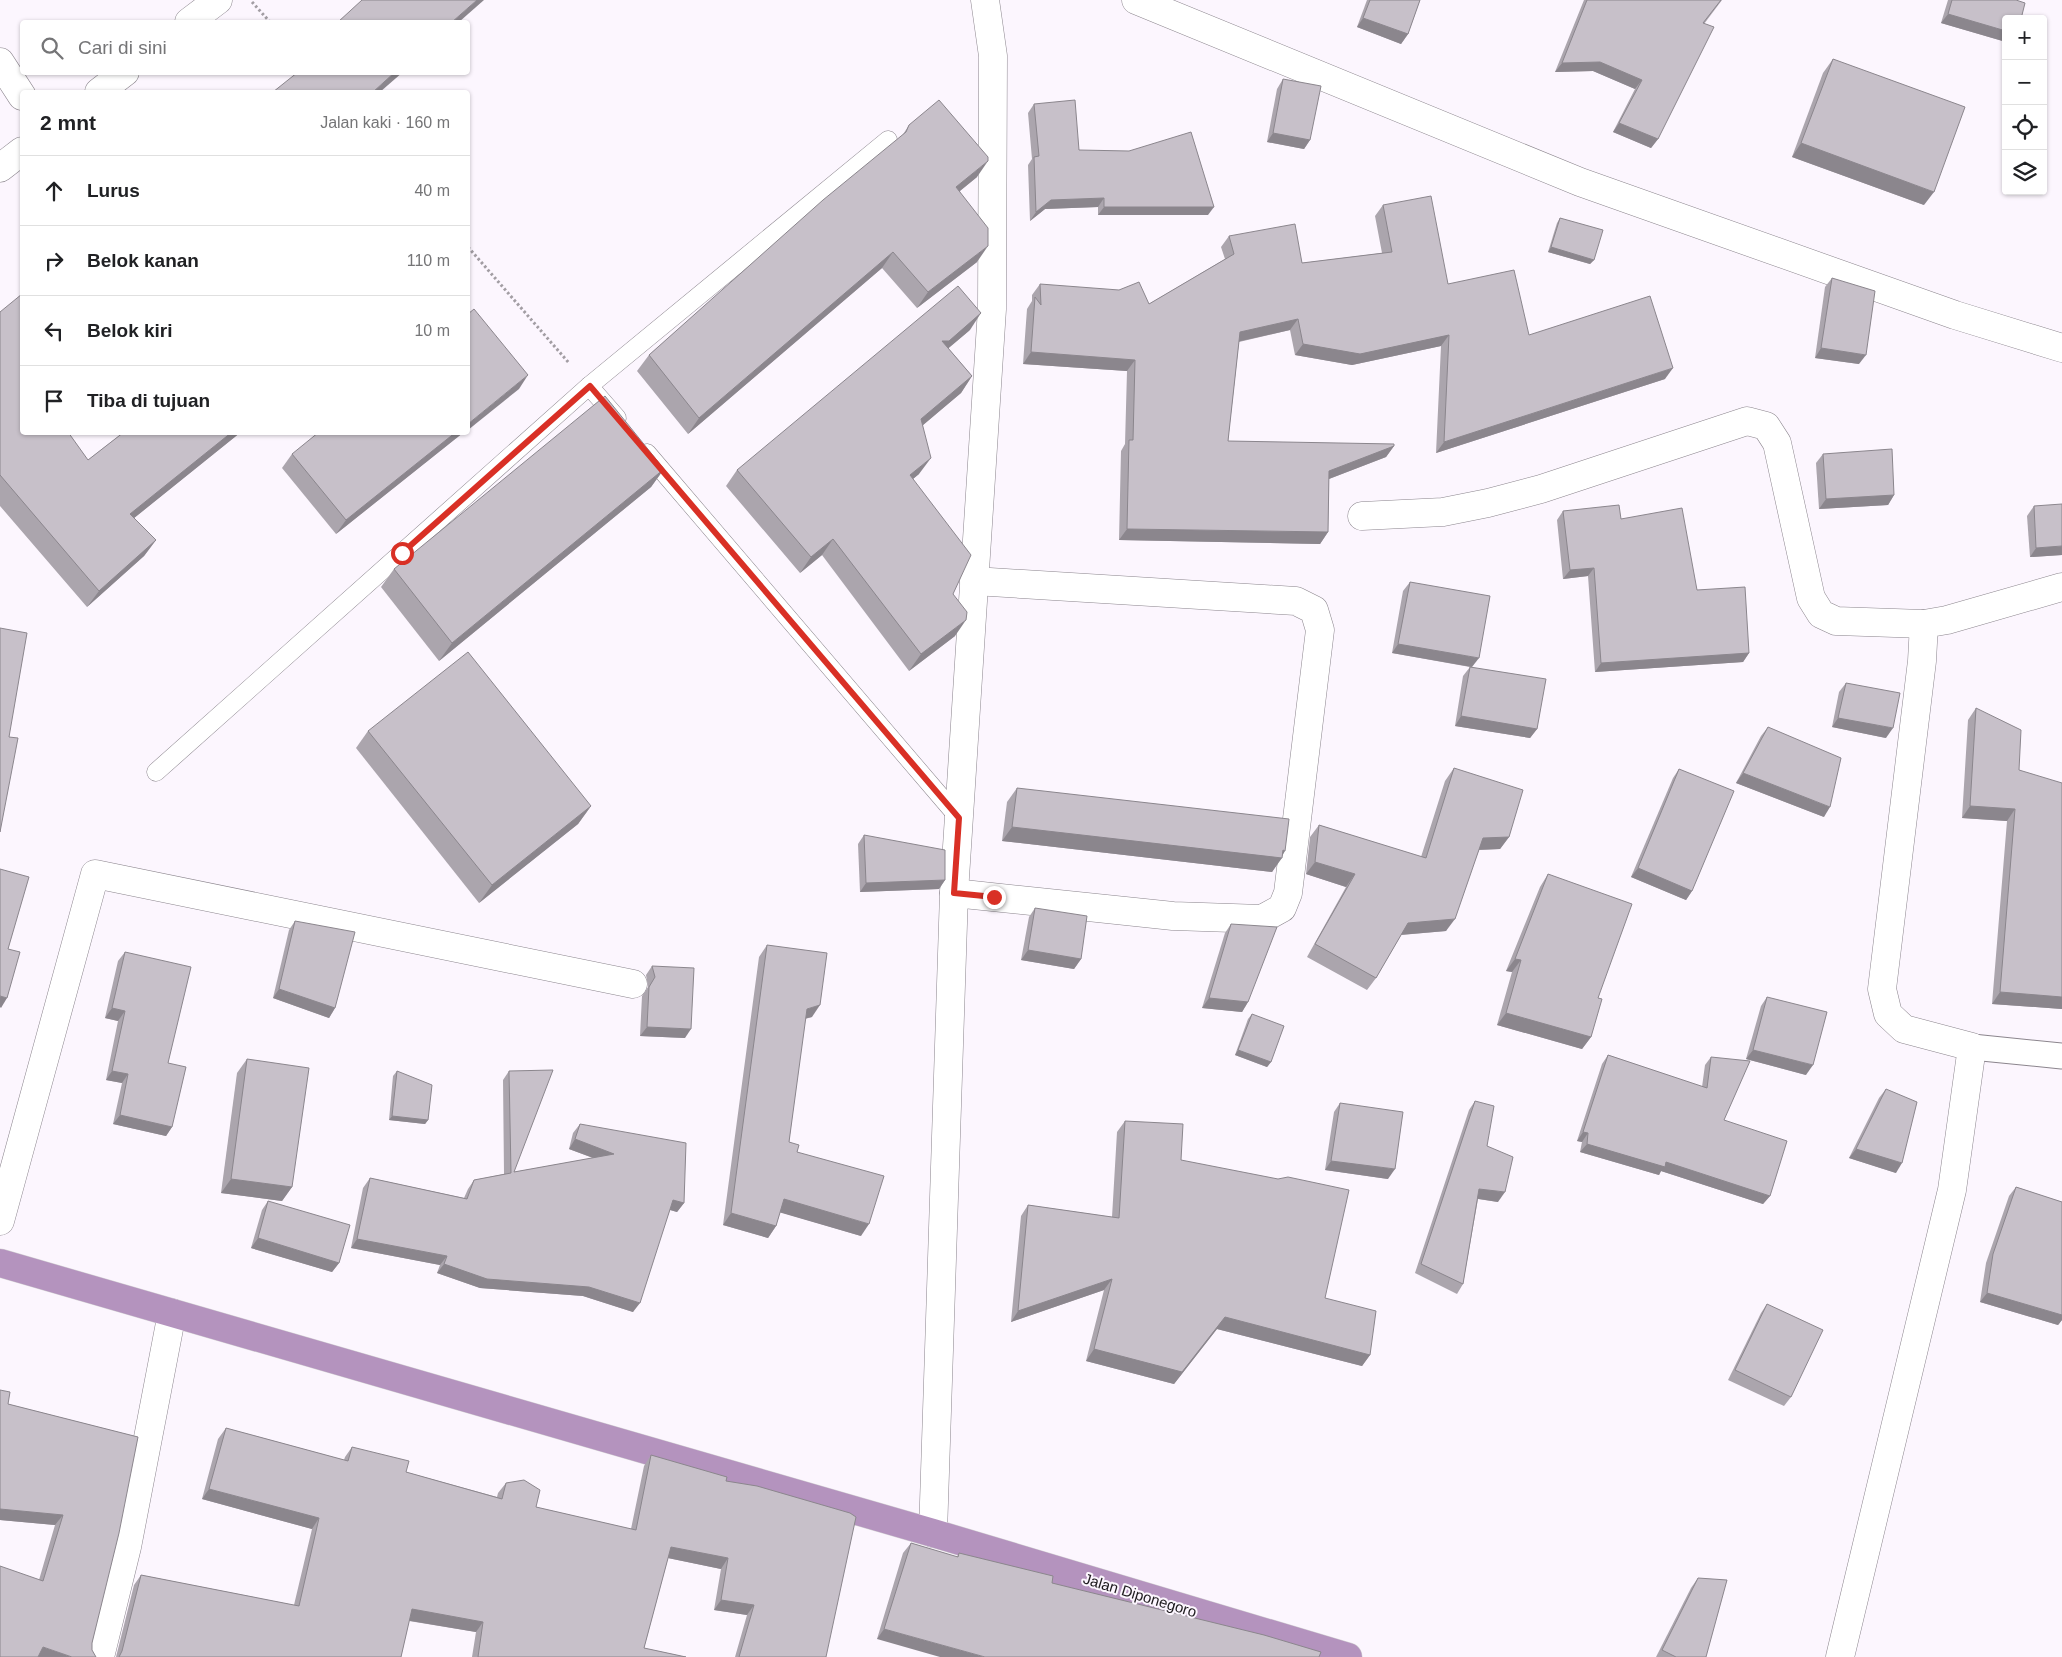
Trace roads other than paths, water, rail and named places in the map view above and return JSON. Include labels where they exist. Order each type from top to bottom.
[{"type":"highway","name":"Jalan Diponegoro","points":[[0,1263],[933,1532],[1348,1657]]},
{"type":"street","points":[[192,20],[218,0]]},
{"type":"street","points":[[933,1532],[954,893],[992,309],[993,56],[985,0]]},
{"type":"street","points":[[1136,0],[1580,182],[1955,315],[2062,348]]},
{"type":"street","points":[[0,62],[20,93]]},
{"type":"street","points":[[102,90],[121,75]]},
{"type":"street","points":[[0,168],[20,153]]},
{"type":"street","points":[[1362,516],[1443,512],[1488,503],[1541,489],[1747,421],[1766,426],[1777,443],[1811,598],[1821,614],[1836,621],[1924,624],[1946,620],[2062,587]]},
{"type":"street","points":[[954,893],[1173,916],[1262,919],[1282,908],[1288,894],[1320,630],[1314,610],[1296,602],[974,581]]},
{"type":"street","points":[[1924,624],[1882,989],[1888,1014],[1904,1029],[1972,1047],[2062,1056]]},
{"type":"street","points":[[0,1221],[95,874],[633,984]]},
{"type":"street","points":[[1840,1657],[1952,1190],[1972,1047]]},
{"type":"street","points":[[100,1657],[126,1547],[172,1313]]},
{"type":"lane","points":[[156,772],[590,386],[888,140]]},
{"type":"lane","points":[[590,386],[959,818]]}]
